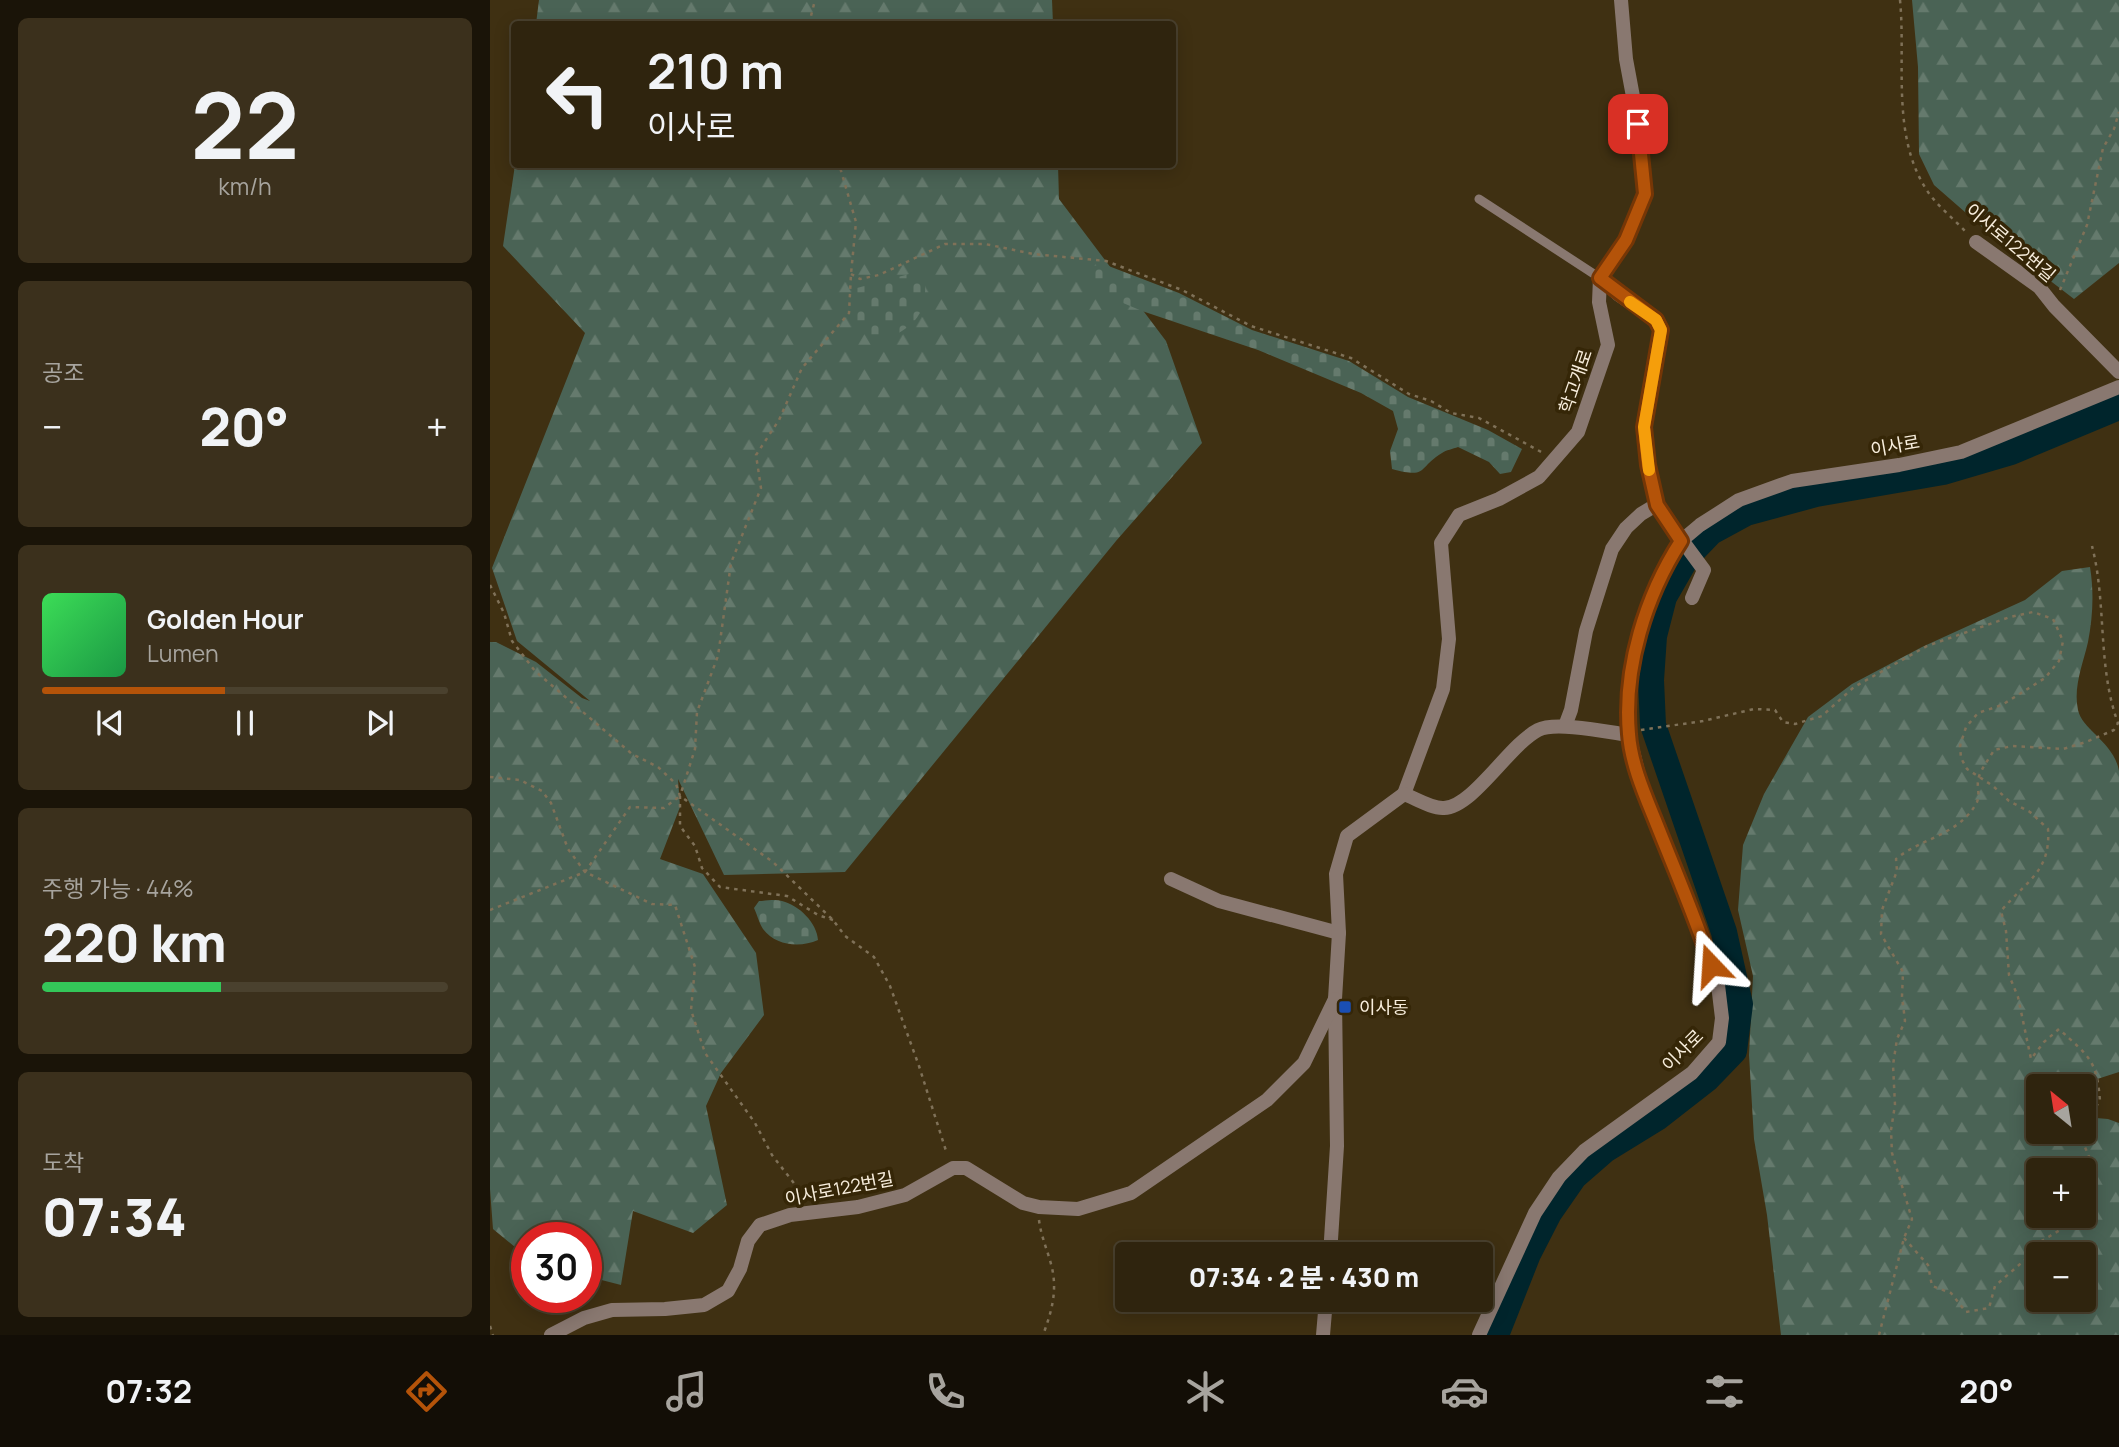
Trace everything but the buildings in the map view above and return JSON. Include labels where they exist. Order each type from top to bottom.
[{"type":"street","points":[[1621,0],[1626,59],[1642,145],[1645,194],[1626,240],[1600,278],[1656,320],[1661,330],[1644,427],[1648,465],[1657,505],[1704,570],[1692,598]]},
{"type":"street","name":"이사로122번길","points":[[1976,242],[2039,288],[2119,372]]},
{"type":"street","name":"학고개로","points":[[1404,794],[1443,690],[1449,639],[1441,543],[1459,515],[1499,499],[1539,477],[1578,432],[1608,345],[1599,302],[1600,278]]},
{"type":"street","name":"이사로","points":[[1479,1335],[1535,1213],[1559,1177],[1584,1151],[1692,1073],[1719,1042],[1722,1018],[1718,985],[1642,788],[1630,733],[1630,688],[1639,634],[1652,594],[1667,563],[1700,525],[1739,500],[1792,481],[1899,465],[1961,452],[2119,387]]},
{"type":"street","points":[[1565,726],[1571,710],[1586,631],[1612,550],[1626,528],[1657,505]]},
{"type":"street","points":[[1332,1242],[1337,1146],[1335,999],[1339,933],[1336,874],[1347,835],[1404,794],[1442,809],[1459,806],[1514,749],[1539,729],[1565,726],[1630,733]]},
{"type":"street","points":[[1171,879],[1219,901],[1339,933]]},
{"type":"street","points":[[953,1168],[966,1168],[1023,1203],[1039,1207],[1078,1209],[1131,1194],[1267,1100],[1304,1063],[1335,999]]},
{"type":"street","name":"이사로122번길","points":[[551,1335],[584,1318],[612,1310],[665,1310],[704,1305],[728,1291],[740,1269],[748,1241],[760,1225],[790,1215],[858,1207],[905,1195],[953,1168]]},
{"type":"street","points":[[1323,1335],[1325,1312]]},
{"type":"lane","points":[[1479,199],[1600,278]]},
{"type":"path","points":[[810,21],[815,0]]},
{"type":"path","name":"이사로122번길","points":[[1900,0],[1906,143],[1913,167],[1927,191],[1976,242]]},
{"type":"path","points":[[2054,306],[2087,225],[2103,148],[2114,129],[2119,112]]},
{"type":"path","points":[[833,919],[818,915],[787,896],[720,887],[702,868],[695,846],[680,826],[680,796],[695,749],[697,712],[718,656],[731,563],[761,488],[757,456],[779,420],[802,368],[849,313],[856,222],[840,168]]},
{"type":"path","points":[[851,274],[860,279],[879,275],[945,244],[985,244],[1033,254],[1106,261],[1182,290],[1251,326],[1351,358],[1409,394],[1431,401],[1451,413],[1479,418],[1555,458]]},
{"type":"path","points":[[1879,1335],[1904,1237],[1912,1219],[1892,1153],[1891,1130],[1895,1105],[1893,1065],[1897,1040],[1905,1021],[1903,972],[1881,934],[1882,911],[1897,871],[1896,859],[1907,850],[1948,831],[1966,816],[1978,800],[1978,778],[1994,750],[2012,746],[2063,749],[2114,730],[2118,723],[2107,678],[2098,570],[2092,546]]},
{"type":"path","points":[[490,585],[505,613],[512,641],[535,671],[632,754],[658,767],[676,784],[680,796],[773,862],[833,919],[845,936],[874,957],[890,986],[953,1168]]},
{"type":"path","points":[[1630,733],[1754,709],[1775,710],[1783,722],[1796,724],[1822,716],[1854,687],[1927,646],[2010,617],[2033,612],[2053,620],[2063,641],[2059,660],[2045,678],[2003,705],[1978,713],[1965,727],[1960,746],[1961,758],[1967,769],[1978,778],[1993,786],[2008,801],[2030,812],[2048,829],[2049,847],[2042,866],[2035,878],[2017,892],[2001,911],[2006,931],[2009,975],[2018,997],[2031,1059],[2059,1029],[2090,1057],[2099,1079],[2100,1101],[2096,1106]]},
{"type":"path","points":[[490,777],[520,780],[541,791],[551,803],[568,849],[586,872],[652,904],[675,905],[695,967],[691,1010],[705,1053],[755,1122],[772,1155],[816,1212]]},
{"type":"path","points":[[490,910],[586,872],[630,807],[664,808],[680,796]]},
{"type":"path","points":[[1039,1207],[1043,1242],[1055,1284],[1052,1313],[1043,1335]]},
{"type":"path","points":[[1904,1237],[1928,1265],[1932,1286],[1951,1293],[1966,1312],[1989,1308],[1995,1286],[2027,1258],[2040,1242],[2062,1228]]},
{"type":"path","points":[[490,1326],[493,1335]]},
{"type":"green space","points":[[539,0],[1052,0],[1053,21],[536,21]]},
{"type":"green space","points":[[1912,0],[2119,0],[2119,263],[2074,299],[1997,240],[1934,185],[1919,154],[1918,67]]},
{"type":"green space","points":[[515,168],[1058,168],[1059,199],[1166,341],[1202,443],[1116,541],[845,872],[724,875],[678,779],[680,807],[660,859],[703,874],[756,953],[764,1015],[721,1073],[706,1106],[727,1205],[693,1233],[633,1211],[621,1285],[602,1280],[602,1222],[511,1222],[511,1244],[493,1229],[490,1189],[490,642],[496,642],[536,662],[582,698],[590,701],[517,641],[492,568],[585,333],[503,246]]},
{"type":"green space","points":[[1106,265],[1179,293],[1252,330],[1349,361],[1408,397],[1488,430],[1522,449],[1511,472],[1500,474],[1489,462],[1458,447],[1434,458],[1417,472],[1392,469],[1390,451],[1398,429],[1393,411],[1361,393],[1258,350],[1142,311],[1097,292],[1084,273],[1086,266]]},
{"type":"green space","points":[[913,273],[925,283],[925,295],[920,314],[908,327],[880,342],[853,327],[852,303],[857,288]]},
{"type":"green space","points":[[2090,567],[2092,613],[2077,701],[2085,724],[2111,752],[2119,771],[2119,1072],[2096,1079],[2096,1074],[2026,1074],[2026,1144],[2096,1144],[2096,1118],[2119,1123],[2119,1335],[1781,1335],[1767,1215],[1754,1139],[1749,1055],[1753,976],[1738,910],[1743,845],[1764,794],[1808,717],[1852,684],[1922,647],[2025,600],[2062,571]]},
{"type":"green space","points":[[779,900],[795,906],[811,921],[818,940],[796,945],[781,942],[768,935],[754,908],[759,901]]},
{"type":"waterway","points":[[1496,1335],[1528,1254],[1549,1213],[1574,1177],[1605,1150],[1657,1118],[1707,1079],[1734,1051],[1740,1004],[1724,932],[1653,725],[1651,680],[1654,636],[1664,597],[1687,557],[1711,532],[1746,513],[1816,494],[1943,472],[2011,452],[2119,407]]},
{"type":"slow traffic","points":[[1630,302],[1656,320],[1661,330],[1644,427],[1649,470]]},
{"type":"place","name":"이사동","points":[[1345,1007]]},
{"type":"route","points":[[1638,124],[1645,194],[1626,240],[1600,278],[1619,295],[1656,320],[1661,330],[1644,427],[1648,465],[1657,505],[1681,541],[1652,594],[1639,634],[1630,688],[1629,734],[1642,788],[1711,965]]}]
